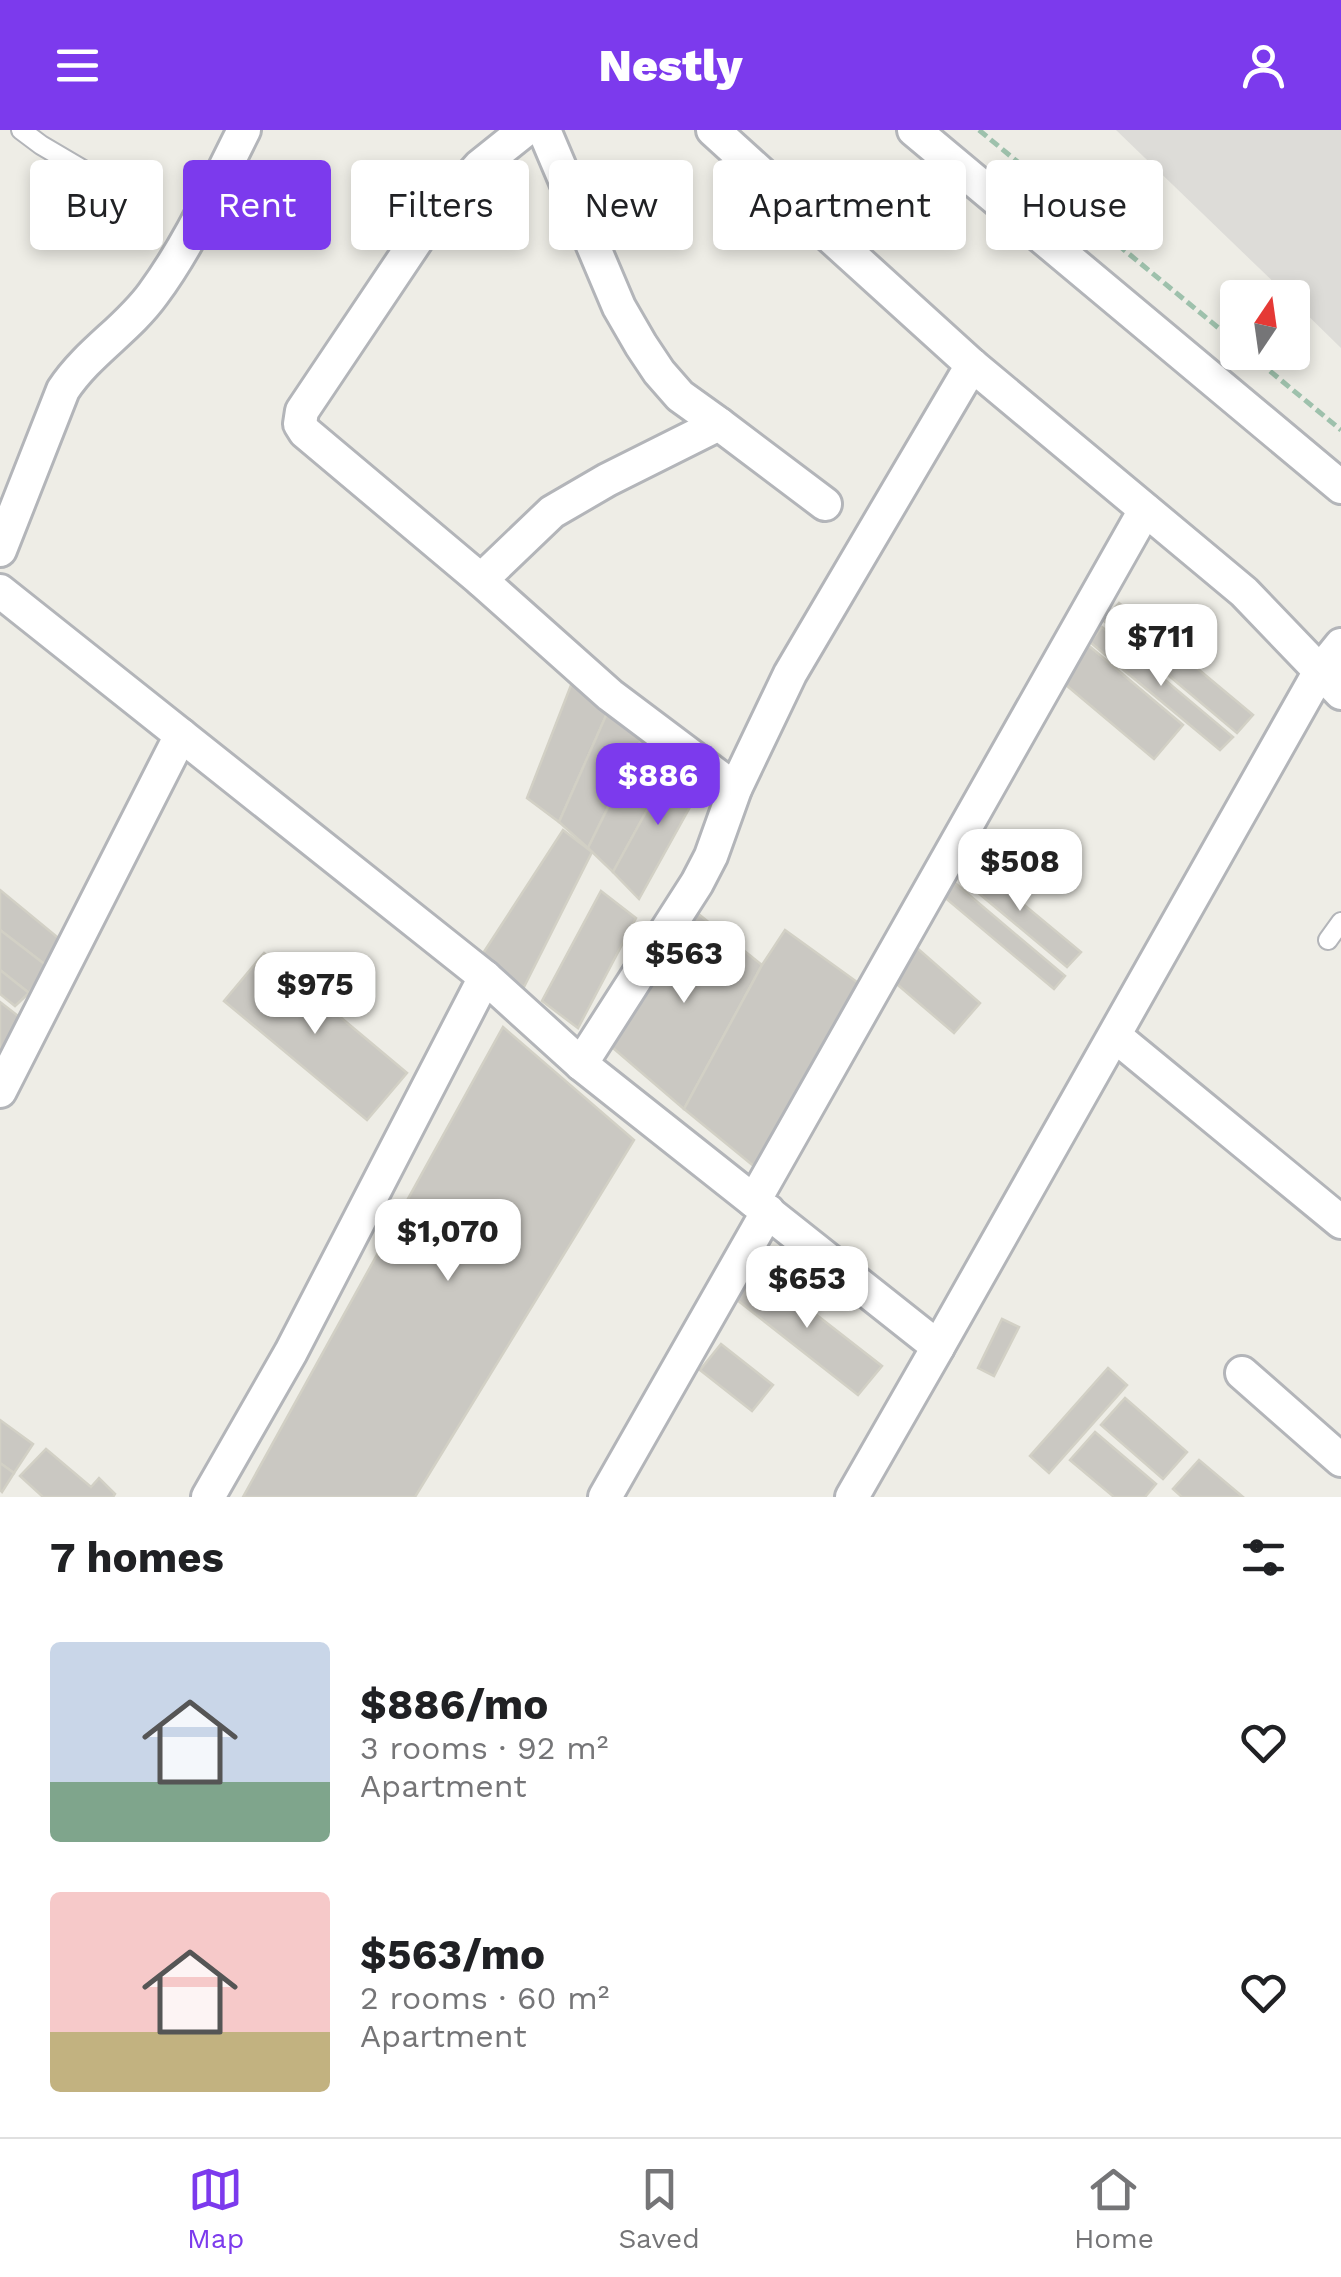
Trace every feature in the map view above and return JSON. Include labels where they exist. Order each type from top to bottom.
[{"type":"street","points":[[0,550],[63,390],[76,370],[153,295],[187,240],[244,130]]},
{"type":"street","points":[[525,130],[480,166],[426,226],[302,411],[300,424],[304,432],[482,580],[610,695],[735,790]]},
{"type":"street","points":[[544,130],[619,307],[641,345],[680,396],[825,504]]},
{"type":"street","points":[[713,130],[972,364],[1244,592],[1330,682]]},
{"type":"street","points":[[914,130],[1341,487]]},
{"type":"street","points":[[581,1064],[697,883],[735,790],[790,674],[972,364]]},
{"type":"street","points":[[482,580],[552,512],[719,424]]},
{"type":"street","points":[[606,1497],[761,1206],[1145,510]]},
{"type":"street","points":[[0,591],[485,978],[581,1064],[938,1348]]},
{"type":"street","points":[[863,1493],[938,1348],[1115,1036],[1330,682],[1341,645]]},
{"type":"street","points":[[0,1091],[180,736]]},
{"type":"street","points":[[208,1497],[291,1352],[485,978]]},
{"type":"street","points":[[1115,1036],[1341,1222]]},
{"type":"street","points":[[1242,1374],[1341,1460]]},
{"type":"lane","points":[[21,130],[46,137],[78,160]]},
{"type":"lane","points":[[1328,940],[1341,922]]},
{"type":"path","points":[[979,130],[1220,329]]},
{"type":"path","points":[[1269,370],[1341,430]]},
{"type":"shaded area","points":[[1116,130],[1341,130],[1341,348],[1310,318],[1310,280],[1271,280],[1163,175],[1163,160],[1147,160]]},
{"type":"building","points":[[1119,603],[1253,715],[1237,733],[1104,621]]},
{"type":"building","points":[[1102,627],[1233,737],[1220,750],[1090,642]]},
{"type":"building","points":[[1088,645],[1183,725],[1154,759],[1059,679]]},
{"type":"building","points":[[575,675],[612,702],[559,822],[527,798]]},
{"type":"building","points":[[612,702],[645,732],[588,848],[559,822]]},
{"type":"building","points":[[645,732],[674,761],[613,872],[588,848]]},
{"type":"building","points":[[674,761],[705,780],[639,899],[613,872]]},
{"type":"building","points":[[563,830],[592,852],[524,987],[480,958]]},
{"type":"building","points":[[971,861],[1081,952],[1067,967],[958,876]]},
{"type":"building","points":[[955,883],[1065,976],[1054,989],[943,896]]},
{"type":"building","points":[[0,890],[62,941],[47,966],[0,930]]},
{"type":"building","points":[[601,891],[636,918],[578,1028],[542,1001]]},
{"type":"building","points":[[686,904],[762,965],[684,1109],[606,1042]]},
{"type":"building","points":[[0,930],[47,966],[29,993],[0,970]]},
{"type":"building","points":[[785,930],[864,987],[761,1172],[684,1109]]},
{"type":"building","points":[[917,948],[980,1003],[954,1033],[891,979]]},
{"type":"building","points":[[264,953],[407,1073],[367,1120],[224,1001]]},
{"type":"building","points":[[0,970],[29,993],[15,1006],[0,994]]},
{"type":"building","points":[[0,1002],[22,1019],[2,1050],[0,1048]]},
{"type":"building","points":[[503,1027],[634,1140],[415,1497],[243,1497]]},
{"type":"building","points":[[755,1267],[882,1366],[858,1395],[732,1296]]},
{"type":"building","points":[[1002,1319],[1019,1327],[994,1376],[978,1368]]},
{"type":"building","points":[[721,1344],[773,1385],[752,1411],[700,1370]]},
{"type":"building","points":[[1108,1368],[1127,1385],[1049,1473],[1030,1456]]},
{"type":"building","points":[[1125,1398],[1187,1452],[1163,1479],[1101,1425]]},
{"type":"building","points":[[0,1420],[33,1444],[14,1473],[0,1463]]},
{"type":"building","points":[[1095,1432],[1156,1484],[1145,1497],[1114,1497],[1070,1460]]},
{"type":"building","points":[[46,1449],[91,1487],[99,1478],[115,1494],[113,1497],[43,1497],[20,1476]]},
{"type":"building","points":[[1199,1460],[1243,1497],[1182,1497],[1173,1489]]},
{"type":"building","points":[[0,1463],[14,1473],[2,1492],[0,1490]]}]
